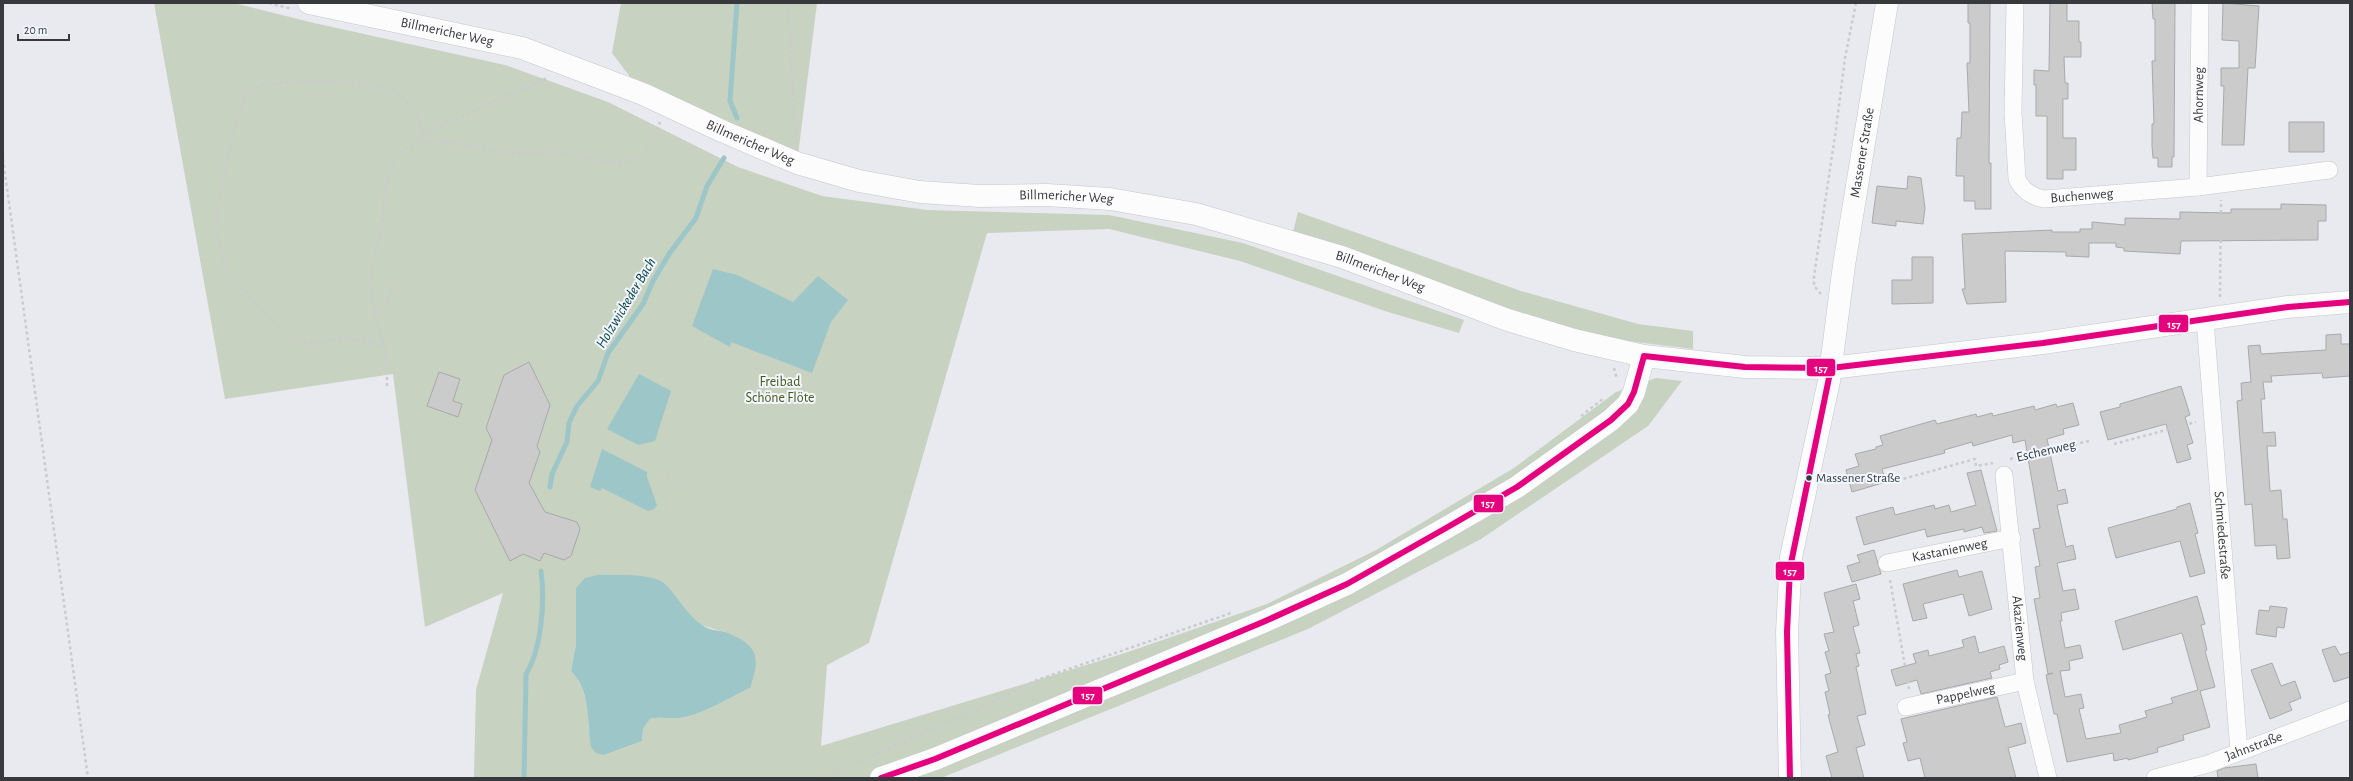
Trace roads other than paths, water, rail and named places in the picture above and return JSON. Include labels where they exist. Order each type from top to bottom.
[{"type":"main road","name":"Billmericher Weg","points":[[308,3],[522,48],[643,94],[722,131],[797,163],[858,181],[920,192],[980,196],[1047,195],[1110,199],[1196,214],[1342,257],[1513,321],[1580,342],[1644,356],[1745,367],[1831,368],[2042,343],[2288,307],[2350,302]]},
{"type":"main road","name":"Massener Straße","points":[[1790,778],[1788,632],[1790,568],[1831,368],[1844,265],[1887,3]]},
{"type":"main road","points":[[881,778],[935,759],[1263,622],[1347,584],[1517,487],[1611,420],[1628,404],[1634,392],[1644,356]]},
{"type":"street","name":"Buchenweg","points":[[2015,3],[2013,112],[2017,179],[2021,187],[2032,196],[2044,199],[2198,187],[2329,170]]},
{"type":"street","name":"Ahornweg","points":[[2198,187],[2200,3]]},
{"type":"street","name":"Schmiedestraße","points":[[2205,320],[2214,417],[2239,751]]},
{"type":"street","name":"Akazienweg","points":[[2004,468],[2025,682],[2048,778]]},
{"type":"street","name":"Kastanienweg","points":[[1887,563],[2012,538]]},
{"type":"street","name":"Pappelweg","points":[[1906,707],[2025,682]]},
{"type":"street","name":"Jahnstraße","points":[[2155,778],[2208,764],[2350,710]]},
{"type":"water","points":[[713,269],[737,275],[793,302],[818,276],[848,300],[831,322],[812,373],[731,342],[730,347],[692,326]]},
{"type":"water","points":[[639,374],[671,391],[655,441],[638,445],[607,429]]},
{"type":"water","points":[[602,449],[647,472],[647,477],[657,505],[654,509],[648,511],[602,488],[600,491],[590,487]]},
{"type":"water","points":[[597,575],[632,575],[660,580],[670,589],[687,611],[704,627],[725,632],[744,642],[754,653],[756,660],[750,688],[711,708],[686,717],[650,719],[643,729],[642,741],[604,755],[596,753],[591,747],[587,707],[582,687],[571,671],[576,644],[576,588],[585,578]]},
{"type":"waterway","name":"Holzwickeder Bach","points":[[737,3],[730,101],[737,118]]},
{"type":"waterway","name":"Holzwickeder Bach","points":[[550,487],[552,474],[567,442],[569,423],[577,406],[598,381],[608,353],[643,304],[653,281],[669,254],[696,218],[707,186],[724,158]]},
{"type":"waterway","name":"Holzwickeder Bach","points":[[524,778],[526,674],[536,651],[539,638],[543,596],[541,571]]},
{"type":"place","name":"Massener Straße","points":[[1809,478]]},
{"type":"park label","name":"Freibad Schöne Flöte","points":[[780,390]]}]
